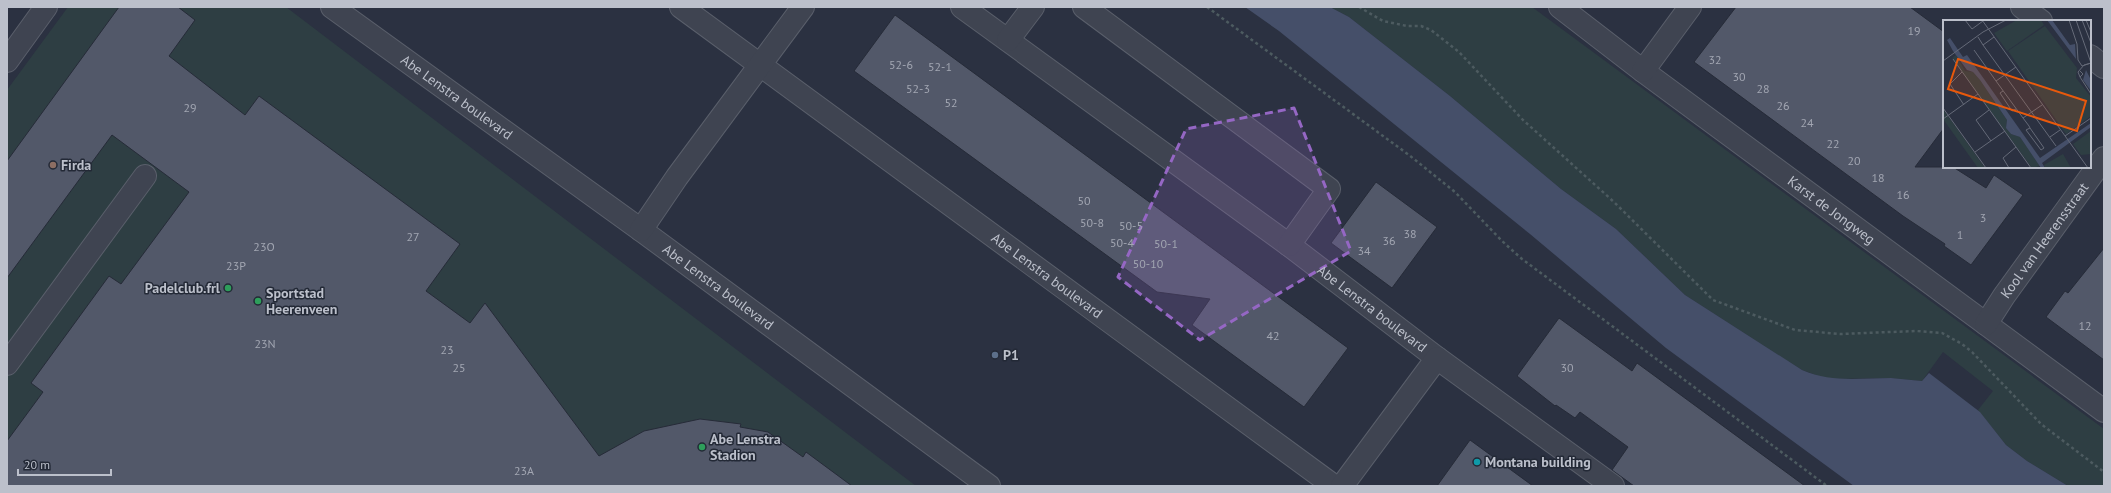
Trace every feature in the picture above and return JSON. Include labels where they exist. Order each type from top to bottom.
[{"type":"street","points":[[7,61],[46,7]]},
{"type":"street","name":"Abe Lenstra boulevard","points":[[332,7],[641,230],[989,486]]},
{"type":"street","name":"Abe Lenstra boulevard","points":[[681,7],[1334,486]]},
{"type":"street","points":[[641,230],[677,177],[761,66],[803,7]]},
{"type":"street","name":"Abe Lenstra boulevard","points":[[962,7],[1288,245],[1437,358],[1613,486]]},
{"type":"street","points":[[1008,40],[1033,7]]},
{"type":"street","points":[[1084,7],[1329,188],[1288,245]]},
{"type":"street","name":"Karst de Jongweg","points":[[1560,7],[1643,71],[2104,412]]},
{"type":"street","points":[[1643,71],[1690,7]]},
{"type":"street","points":[[2022,7],[2040,20]]},
{"type":"street","points":[[2091,57],[2104,67]]},
{"type":"street","name":"Kool van Heerensstraat","points":[[1986,324],[2004,296],[2104,158]]},
{"type":"street","points":[[7,364],[145,176]]},
{"type":"street","name":"Abe Lenstra boulevard","points":[[1342,486],[1437,358]]},
{"type":"path","points":[[1207,7],[1409,155],[1450,188],[1522,259],[1826,486]]},
{"type":"path","points":[[1359,7],[1383,21],[1407,26],[1421,26],[1431,30],[1459,52],[1523,120],[1608,197],[1713,300],[1795,330],[1840,334],[1916,331],[1942,333],[1962,344],[1972,352],[2041,424],[2104,472]]},
{"type":"highlighted area","points":[[1294,108],[1351,251],[1200,340],[1118,277],[1186,129]]},
{"type":"shaded area","points":[[68,7],[286,7],[916,486],[7,486],[7,90]]},
{"type":"shaded area","points":[[1330,7],[1532,7],[2104,429],[2104,486],[2068,486],[2027,461],[2006,445],[1978,410],[1993,391],[1943,352],[1922,381],[1891,378],[1827,379],[1802,370],[1685,295],[1616,229],[1561,189],[1450,96],[1349,17]]},
{"type":"water","points":[[1245,7],[1330,7],[1349,17],[1450,96],[1561,189],[1616,229],[1685,295],[1802,370],[1813,374],[1824,377],[1846,379],[1891,378],[1922,381],[1929,373],[1980,412],[2006,445],[2027,461],[2068,486],[1854,486],[1666,348],[1530,234],[1279,31]]},
{"type":"building","name":"Sportstad Heerenveen","points":[[119,7],[178,7],[195,20],[169,56],[245,115],[259,96],[460,244],[426,291],[470,323],[485,303],[599,456],[644,431],[700,419],[741,424],[740,427],[768,432],[803,457],[806,452],[852,486],[7,486],[7,441],[43,392],[31,383],[109,276],[121,284],[189,192],[112,135],[7,278],[7,161]]},
{"type":"building","points":[[1736,7],[1910,7],[1943,31],[1943,129],[1915,167],[1955,168],[1986,188],[1994,175],[2023,195],[1971,265],[1944,246],[1945,244],[1903,216],[1694,62]]},
{"type":"building","points":[[895,15],[1348,348],[1304,407],[1192,325],[1210,299],[1157,292],[854,71]]},
{"type":"building","points":[[1376,182],[1437,227],[1392,288],[1331,243]]},
{"type":"building","points":[[2104,248],[2104,360],[2046,317],[2065,291],[2068,293]]},
{"type":"building","points":[[1559,318],[1632,371],[1637,363],[1805,486],[1634,486],[1612,470],[1628,447],[1580,412],[1575,418],[1556,405],[1555,406],[1517,376]]},
{"type":"building","name":"Montana building","points":[[1470,440],[1533,486],[1437,486]]},
{"type":"place","name":"Firda","points":[[53,165]]},
{"type":"place","name":"Padelclub.frl","points":[[228,288]]},
{"type":"place","name":"Sportstad Heerenveen","points":[[258,301]]},
{"type":"place","name":"P1","points":[[995,355]]},
{"type":"place","name":"Abe Lenstra Stadion","points":[[702,447]]},
{"type":"place","name":"Montana building","points":[[1477,462]]}]
